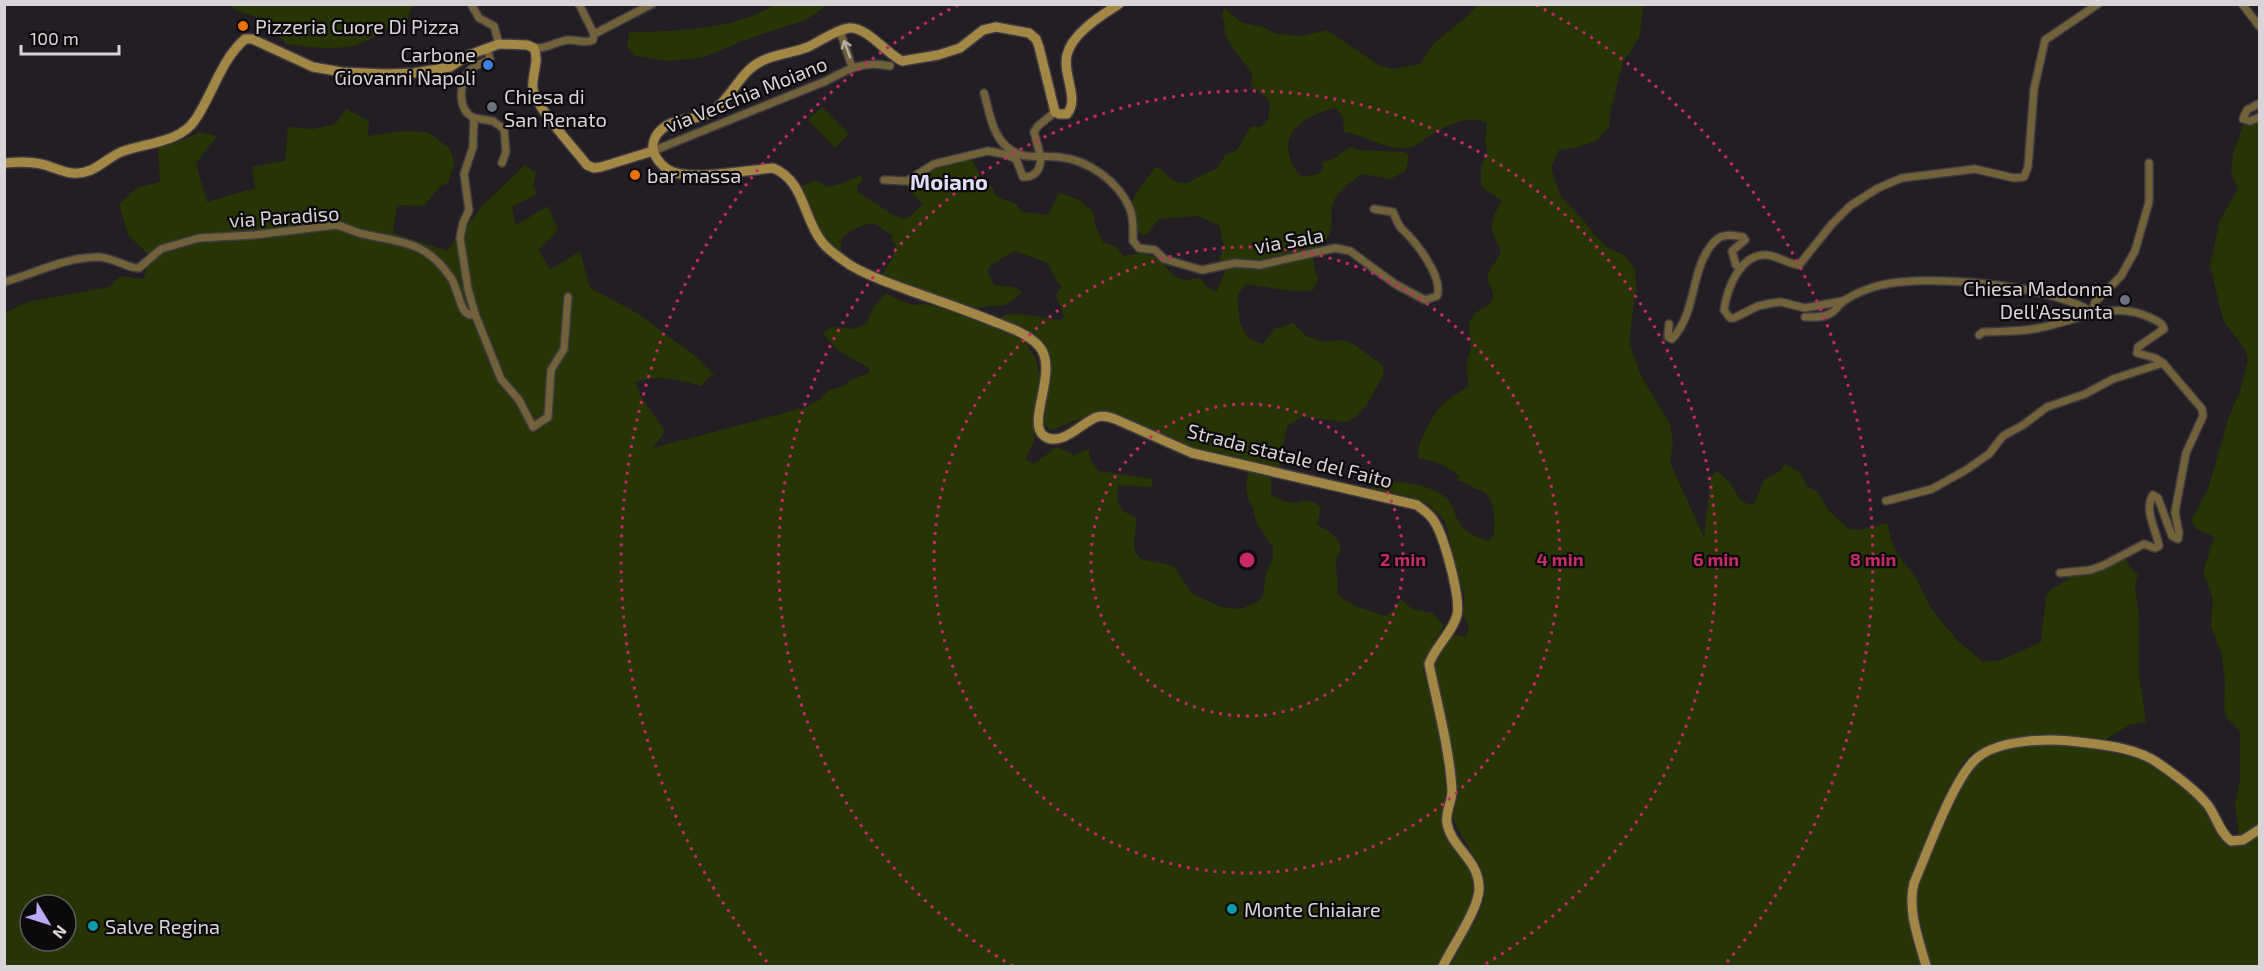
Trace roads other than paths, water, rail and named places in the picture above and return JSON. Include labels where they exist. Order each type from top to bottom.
[{"type":"street","points":[[471,4],[479,18],[494,26],[499,44]]},
{"type":"street","points":[[4,163],[26,162],[71,173],[81,172],[104,165],[124,151],[174,137],[187,130],[195,121],[225,64],[245,39],[252,39],[321,69],[386,74],[414,73],[450,67],[469,55],[499,44],[527,45],[545,49],[564,40],[588,42],[593,40],[594,34],[579,4]]},
{"type":"street","points":[[594,34],[636,8],[652,4]]},
{"type":"street","points":[[1055,112],[1067,114],[1073,103],[1066,62],[1071,46],[1092,23],[1119,4]]},
{"type":"street","points":[[2092,312],[2040,293],[1948,280],[1899,281],[1866,289],[1843,301],[1805,308],[1781,302],[1758,306],[1730,318],[1724,310],[1731,284],[1741,268],[1750,260],[1760,255],[1770,255],[1799,265],[1832,224],[1850,206],[1878,188],[1902,178],[1975,169],[2014,178],[2024,177],[2028,168],[2034,89],[2045,40],[2098,4]]},
{"type":"street","points":[[2242,4],[2259,27]]},
{"type":"street","points":[[534,48],[537,54],[534,94],[540,106],[587,165],[594,168],[653,151],[653,141],[664,127],[673,122],[712,112],[760,61],[808,47],[850,28],[859,29],[902,61],[938,56],[960,48],[983,30],[996,27],[1029,33],[1036,39],[1039,46],[1055,112]]},
{"type":"street","name":"via Vecchia Moiano","points":[[840,31],[852,67]]},
{"type":"street","points":[[487,48],[490,58],[468,72],[462,92],[463,107],[470,117],[494,121],[504,129],[506,152],[502,163]]},
{"type":"street","name":"via Vecchia Moiano","points":[[653,151],[826,81],[852,67],[865,64],[890,66]]},
{"type":"street","points":[[984,93],[994,126],[1007,147],[1027,157],[1040,157]]},
{"type":"street","points":[[2259,103],[2247,110],[2243,119],[2250,121],[2259,117]]},
{"type":"street","points":[[884,180],[907,182],[934,164],[988,151],[1016,159],[1023,177],[1031,177],[1041,166],[1034,132],[1055,112]]},
{"type":"street","points":[[474,118],[473,147],[464,174],[464,187],[469,204],[460,238],[468,289],[475,314],[501,379],[519,400],[533,427],[548,417],[551,370],[564,349],[568,297]]},
{"type":"street","name":"Strada statale del Faito","points":[[653,151],[664,166],[682,174],[710,174],[773,168],[783,172],[797,190],[821,241],[851,266],[1029,337],[1040,347],[1044,356],[1046,379],[1037,421],[1039,430],[1044,436],[1055,439],[1067,435],[1096,417],[1115,418],[1192,453],[1417,505],[1427,512],[1441,537],[1458,603],[1457,617],[1431,656],[1429,664],[1451,784],[1452,794],[1447,823],[1456,842],[1477,871],[1480,889],[1476,903],[1443,966]]},
{"type":"street","name":"via Sala","points":[[1040,157],[1063,158],[1076,162],[1104,175],[1113,182],[1130,210],[1133,241],[1139,248],[1155,250],[1164,259],[1202,270],[1235,263],[1260,265],[1335,248],[1350,251],[1386,278],[1425,300],[1437,296],[1439,287],[1435,274],[1420,249],[1401,228],[1393,212],[1374,209]]},
{"type":"street","points":[[2092,312],[2095,302],[2121,276],[2135,251],[2150,202],[2149,163]]},
{"type":"street","name":"via Paradiso","points":[[4,282],[76,259],[114,259],[134,269],[139,268],[160,249],[199,238],[254,235],[336,225],[361,234],[399,240],[425,251],[438,262],[452,280],[465,312],[470,315],[475,314]]},
{"type":"street","points":[[1669,324],[1668,338],[1672,339],[1681,327],[1693,300],[1701,264],[1717,239],[1724,236],[1743,237],[1745,241],[1731,251],[1736,265],[1741,268]]},
{"type":"street","points":[[1805,317],[1825,316],[1834,311],[1843,301]]},
{"type":"street","points":[[1979,335],[2039,328],[2067,322],[2092,312],[2128,310],[2143,313],[2164,326],[2162,331],[2138,347],[2137,353],[2155,357],[2163,363],[2199,403],[2203,414],[2186,453],[2175,512],[2179,537],[2175,539],[2172,536],[2158,498],[2153,495],[2150,504],[2154,534],[2159,546],[2155,548],[2144,544],[2102,566],[2090,570],[2060,573]]},
{"type":"street","points":[[1886,501],[1932,489],[1966,470],[1989,454],[2003,436],[2023,425],[2047,407],[2085,394],[2113,379],[2163,363]]},
{"type":"street","points":[[1926,966],[1912,910],[1911,896],[1914,883],[1959,783],[1970,764],[1993,749],[2040,740],[2072,741],[2139,753],[2158,763],[2201,797],[2231,842],[2243,840],[2259,829]]},
{"type":"place","name":"Pizzeria Cuore Di Pizza","points":[[243,26]]},
{"type":"place","name":"Carbone Giovanni Napoli","points":[[488,65]]},
{"type":"place","name":"Chiesa di San Renato","points":[[492,107]]},
{"type":"place","name":"bar massa","points":[[635,175]]},
{"type":"place","name":"Chiesa Madonna Dell'Assunta","points":[[2125,300]]},
{"type":"place","name":"Monte Chiaiare","points":[[1232,909]]},
{"type":"place","name":"Salve Regina","points":[[93,926]]},
{"type":"district","name":"Moiano","points":[[949,181]]}]
